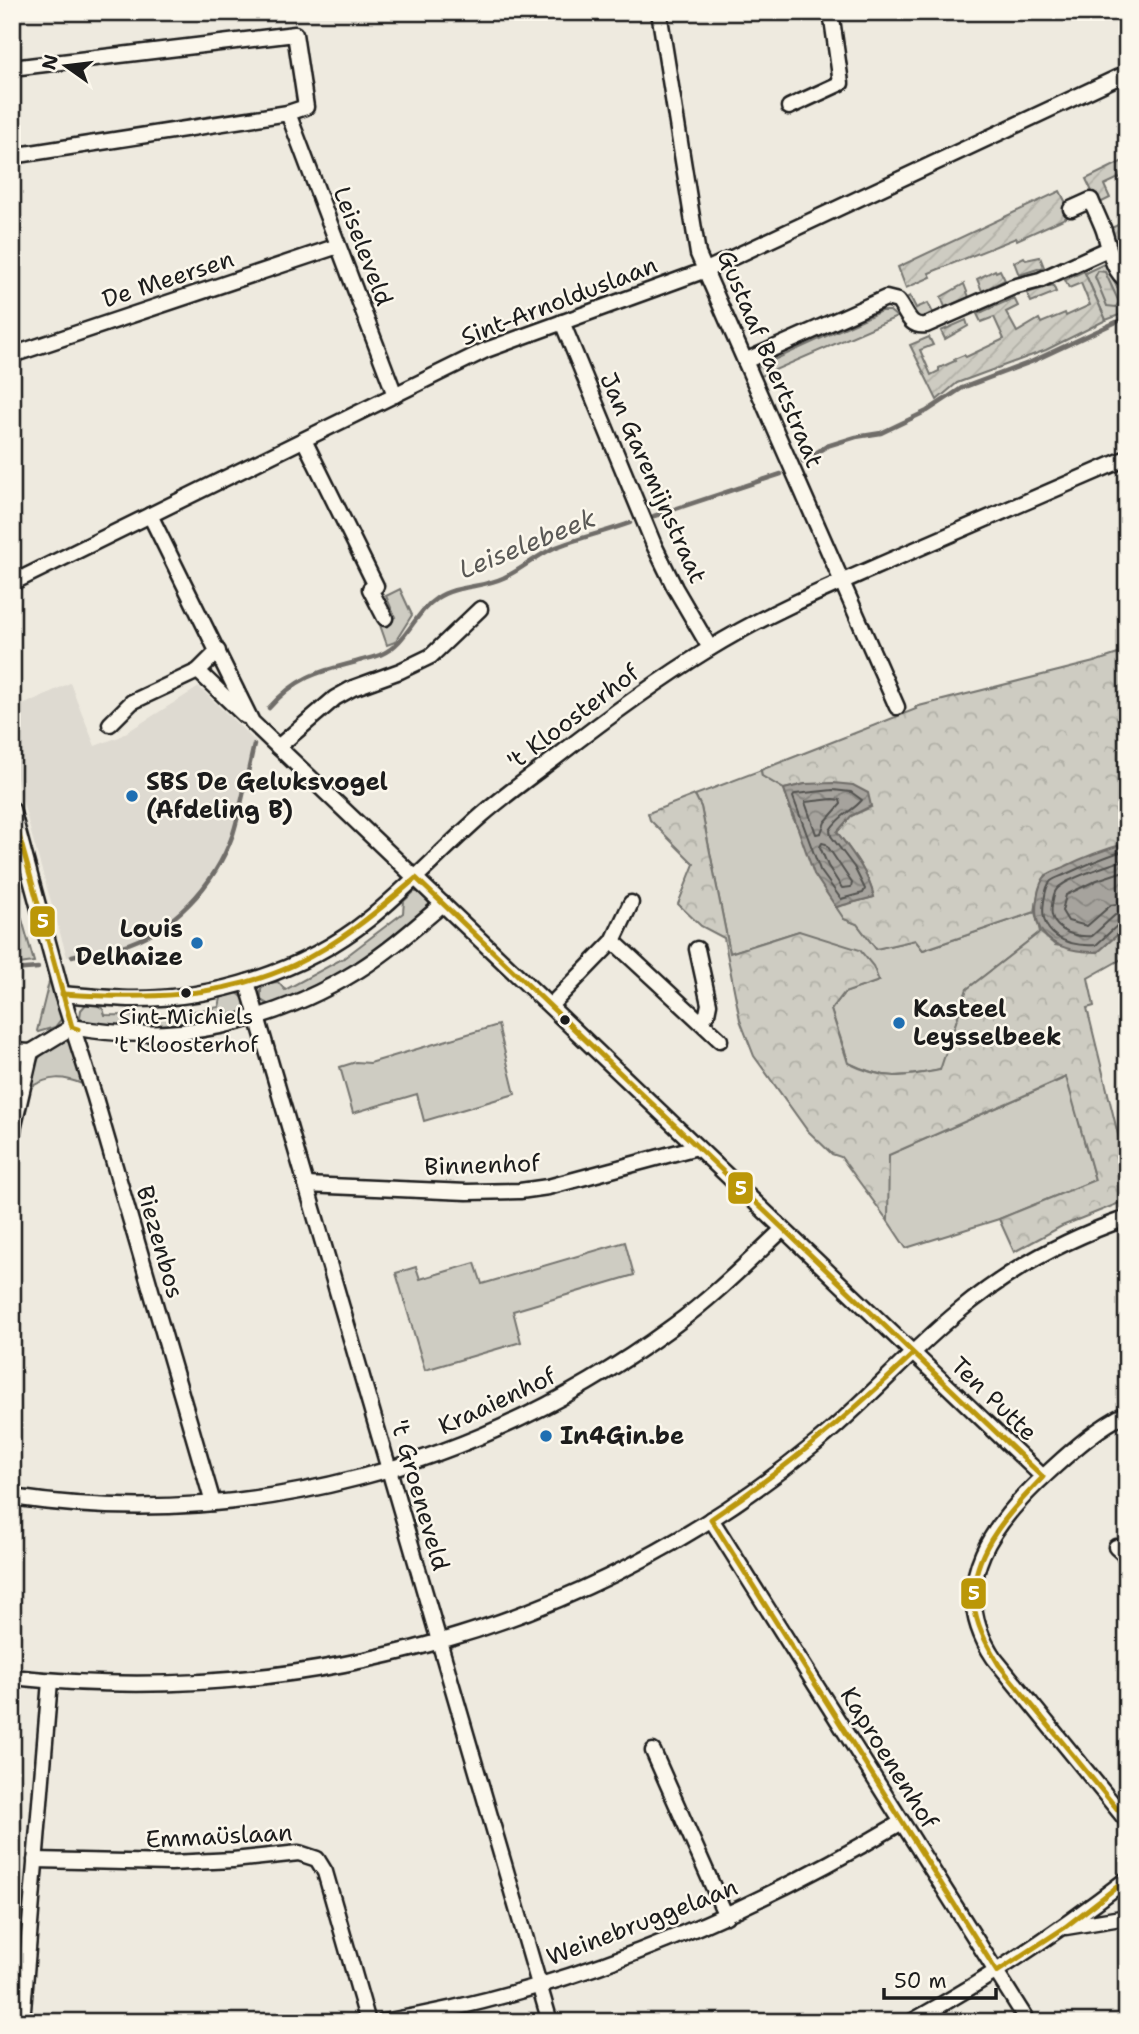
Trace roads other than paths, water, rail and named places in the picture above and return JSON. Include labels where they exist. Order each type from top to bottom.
[{"type":"street","name":"Gustaaf Baertstraat","points":[[659,12],[698,254],[897,706]]},
{"type":"street","points":[[789,107],[841,83],[831,12]]},
{"type":"street","points":[[12,68],[295,34],[306,107],[288,113],[12,156]]},
{"type":"street","name":"Sint-Arnolduslaan","points":[[12,583],[486,350],[706,270],[1127,73]]},
{"type":"street","name":"Leiseleveld","points":[[288,113],[395,396]]},
{"type":"street","points":[[1071,209],[1091,200],[1104,231],[1108,249],[1122,278],[1127,280]]},
{"type":"street","name":"De Meersen","points":[[12,355],[338,246]]},
{"type":"street","points":[[745,361],[886,298],[898,302],[912,324],[926,326],[1013,287],[1041,280],[1108,249]]},
{"type":"street","name":"Jan Garemijnstraat","points":[[562,322],[654,545],[710,648]]},
{"type":"street","points":[[304,440],[376,586],[370,589],[384,618]]},
{"type":"street","name":"'t Kloosterhof","points":[[62,994],[129,999],[157,998],[247,982],[292,966],[367,920],[505,796],[648,688],[710,648],[791,603],[1127,458]]},
{"type":"street","points":[[150,515],[252,722]]},
{"type":"street","points":[[278,747],[335,698],[430,656],[480,609]]},
{"type":"street","points":[[110,724],[132,702],[198,671],[218,651]]},
{"type":"street","name":"Ten Putte","points":[[198,671],[1043,1477]]},
{"type":"street","name":"Biezenbos","points":[[12,809],[62,994],[99,1111],[213,1503]]},
{"type":"street","points":[[550,1006],[613,941],[631,903]]},
{"type":"street","points":[[12,1051],[31,1052],[72,1027],[108,1034],[181,1033],[257,1017],[318,994],[361,969],[409,934],[443,904]]},
{"type":"street","points":[[613,941],[720,1040]]},
{"type":"street","points":[[697,950],[709,1004],[707,1014],[701,1021]]},
{"type":"street","name":"'t Groeneveld","points":[[247,982],[550,2022]]},
{"type":"street","points":[[12,1133],[31,1052]]},
{"type":"street","name":"Binnenhof","points":[[306,1185],[467,1192],[520,1191],[548,1187],[697,1147]]},
{"type":"street","points":[[12,1677],[143,1685],[228,1681],[330,1668],[439,1642],[505,1621],[570,1594],[653,1553],[711,1519],[760,1487],[818,1442],[967,1305],[1024,1265],[1083,1235],[1127,1218]]},
{"type":"street","name":"Kraaienhof","points":[[12,1497],[109,1506],[213,1503],[300,1492],[389,1471],[487,1434],[545,1406],[610,1369],[691,1312],[783,1229]]},
{"type":"street","points":[[1127,1413],[1080,1443],[1003,1518],[985,1546],[974,1585],[976,1619],[986,1644],[999,1665],[1127,1821]]},
{"type":"street","name":"Kaproenenhof","points":[[711,1519],[1028,2022]]},
{"type":"street","points":[[1116,1547],[1127,1558]]},
{"type":"street","points":[[22,2022],[50,1681]]},
{"type":"street","points":[[653,1751],[726,1916]]},
{"type":"street","name":"Weinebruggelaan","points":[[383,2022],[540,1986],[637,1953],[726,1916],[816,1872],[902,1822]]},
{"type":"street","name":"Emmaüslaan","points":[[35,1860],[171,1863],[299,1853],[312,1856],[325,1872],[368,2022]]},
{"type":"street","points":[[911,2022],[997,1972],[1064,1928],[1127,1880]]},
{"type":"street","points":[[1064,1928],[1127,1917]]},
{"type":"water","points":[[805,784],[853,785],[868,793],[871,806],[851,816],[837,832],[864,871],[874,897],[836,907],[814,874],[784,789]]},
{"type":"water","points":[[1127,843],[1127,926],[1098,952],[1073,950],[1052,941],[1044,934],[1036,913],[1039,890],[1045,877],[1081,859]]},
{"type":"waterway","name":"Leiselebeek","points":[[803,461],[827,446],[881,433],[927,411],[962,388],[1031,362],[1127,317]]},
{"type":"waterway","name":"Leiselebeek","points":[[654,516],[781,474]]},
{"type":"waterway","name":"Leiselebeek","points":[[269,708],[288,689],[308,677],[376,657],[391,649],[429,604],[444,594],[495,581],[554,548],[630,523]]},
{"type":"waterway","name":"Leiselebeek","points":[[72,956],[113,949],[138,940],[174,918],[203,888],[215,871],[233,834],[254,745]]},
{"type":"waterway","name":"Leiselebeek","points":[[12,970],[38,968]]},
{"type":"place","name":"SBS De Geluksvogel (Afdeling B)","points":[[132,796]]},
{"type":"place","name":"Louis Delhaize","points":[[197,943]]},
{"type":"place","name":"Sint-Michiels 't Kloosterhof","points":[[186,993]]},
{"type":"place","name":"Kasteel Leysselbeek","points":[[899,1023]]},
{"type":"place","name":"In4Gin.be","points":[[546,1436]]}]
